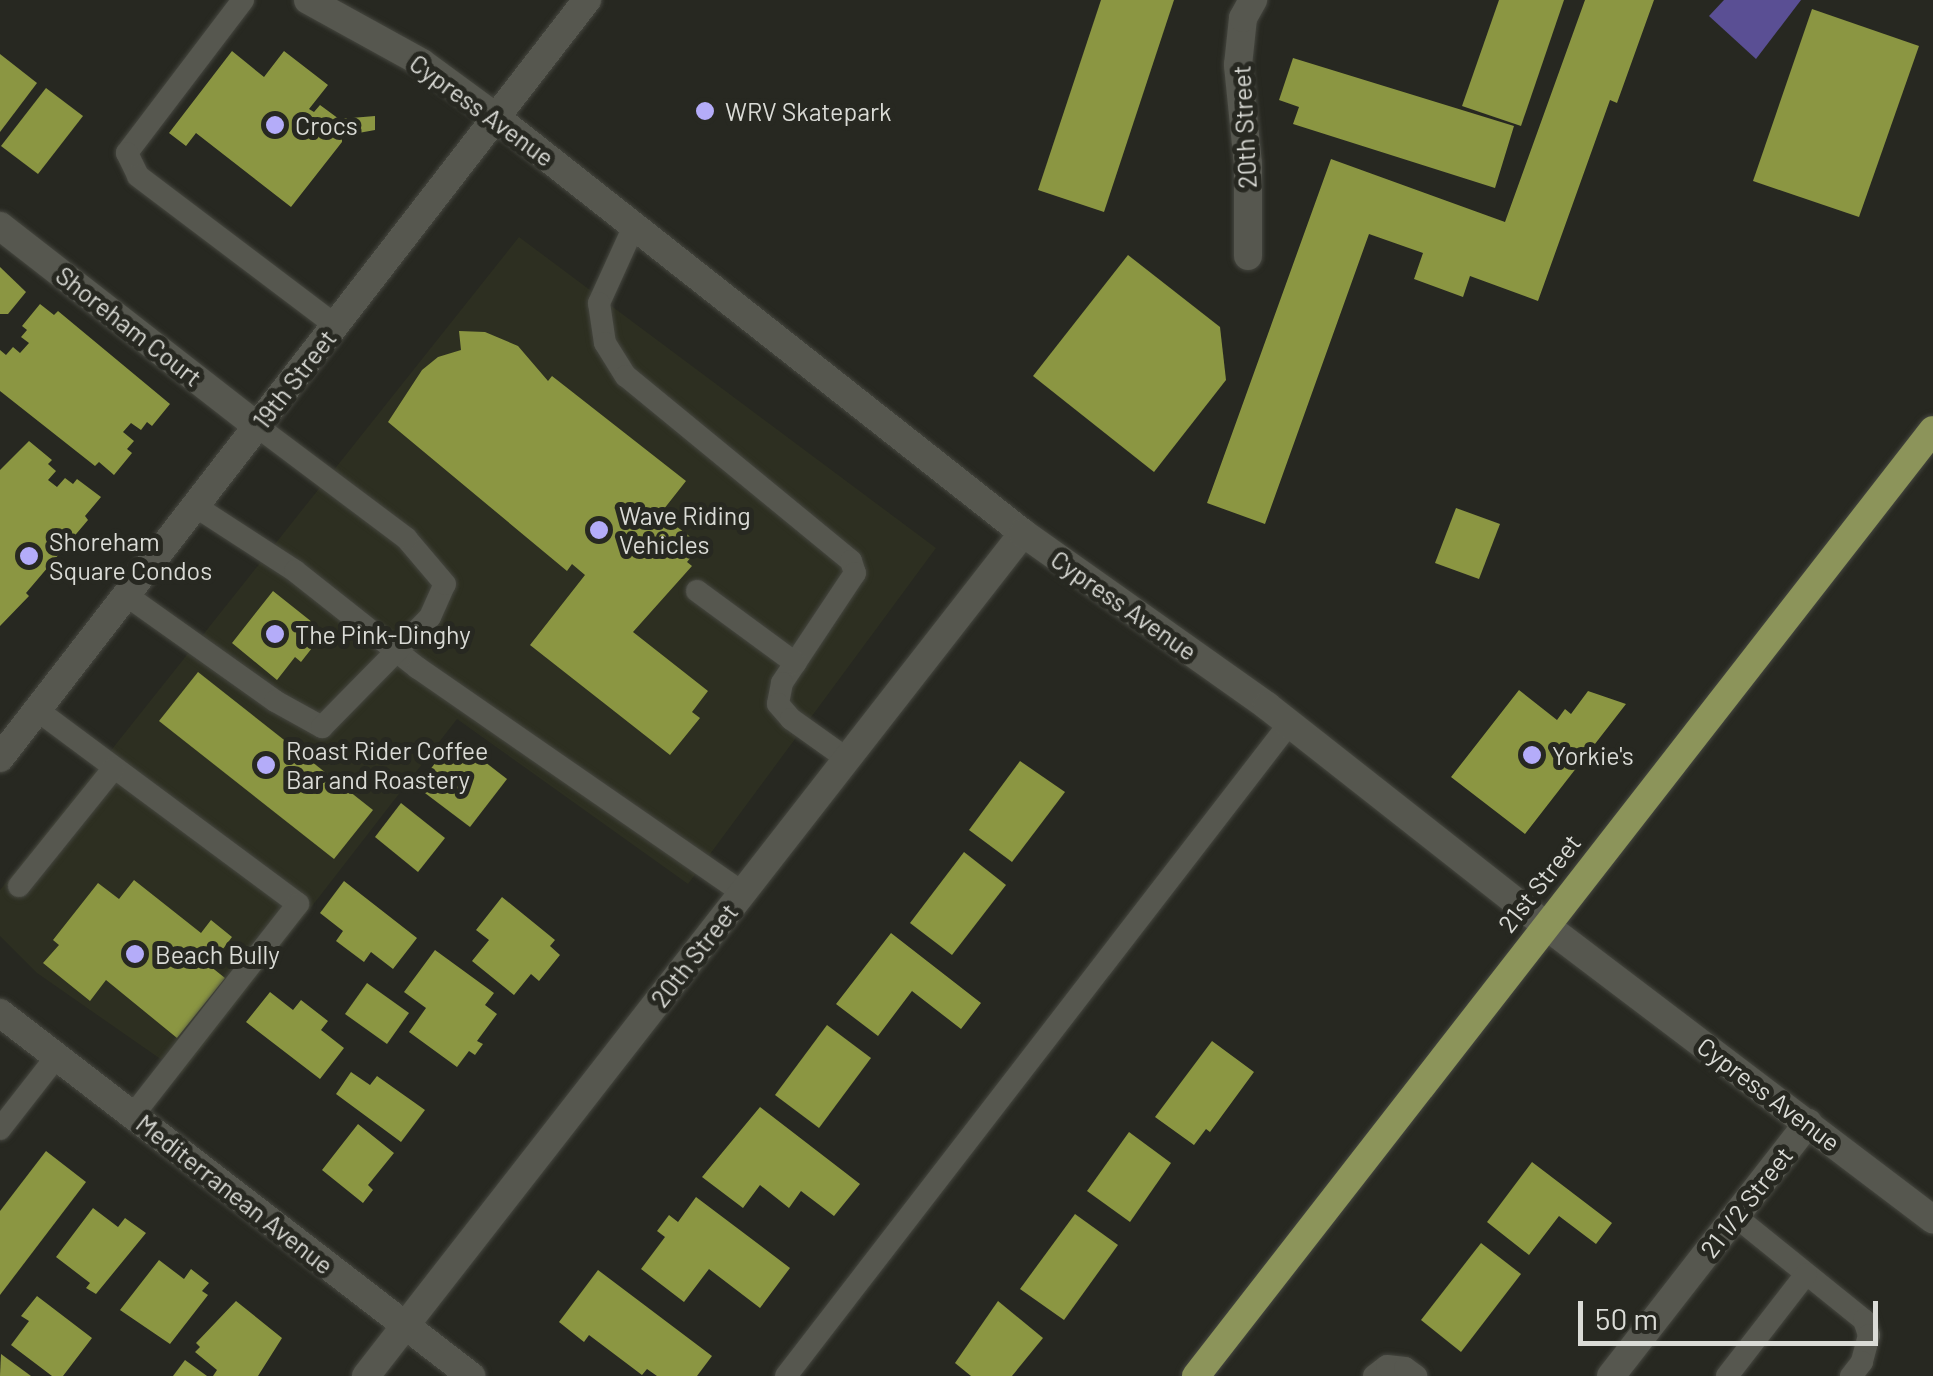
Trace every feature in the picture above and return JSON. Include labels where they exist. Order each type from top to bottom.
[{"type":"highway","name":"21st Street","points":[[1196,1376],[1933,430]]},
{"type":"street","name":"Cypress Avenue","points":[[308,0],[422,63],[497,118],[1022,533],[1288,724],[1933,1220]]},
{"type":"street","name":"19th Street","points":[[0,758],[587,0]]},
{"type":"street","name":"20th Street","points":[[1248,256],[1248,164],[1238,64],[1243,18],[1253,0]]},
{"type":"street","name":"Shoreham Court","points":[[0,226],[257,426]]},
{"type":"street","name":"20th Street","points":[[366,1376],[1022,533]]},
{"type":"street","name":"Mediterranean Avenue","points":[[0,1013],[471,1376]]},
{"type":"street","name":"21 1/2 Street","points":[[1611,1376],[1808,1123]]},
{"type":"lane","points":[[243,0],[127,153],[138,176],[336,326]]},
{"type":"lane","points":[[634,226],[599,302],[605,343],[626,376],[852,561],[855,573],[782,683],[778,704],[791,719],[847,758]]},
{"type":"lane","points":[[126,595],[275,701],[322,727],[430,617],[444,584],[406,538],[257,426]]},
{"type":"lane","points":[[195,506],[296,571],[398,652],[742,893]]},
{"type":"lane","points":[[698,591],[794,663]]},
{"type":"lane","points":[[37,710],[298,904],[133,1115]]},
{"type":"lane","points":[[786,1376],[1288,724]]},
{"type":"lane","points":[[19,886],[114,768]]},
{"type":"lane","points":[[0,1129],[57,1056]]},
{"type":"lane","points":[[1735,1216],[1864,1320],[1870,1335],[1862,1362],[1851,1376]]},
{"type":"lane","points":[[1727,1376],[1806,1274]]},
{"type":"lane","points":[[1374,1376],[1387,1366],[1405,1368],[1416,1376]]},
{"type":"shaded area","points":[[1724,0],[1801,0],[1756,59],[1709,16]]},
{"type":"shaded area","points":[[519,237],[936,548],[688,884],[457,719],[182,1074],[37,973],[0,936],[0,890]]},
{"type":"building","points":[[1101,0],[1174,0],[1104,212],[1038,190]]},
{"type":"building","points":[[1499,0],[1564,0],[1521,126],[1462,106]]},
{"type":"building","points":[[1585,0],[1654,0],[1617,103],[1610,100],[1538,301],[1470,276],[1463,297],[1414,279],[1423,253],[1369,234],[1265,524],[1207,503],[1331,159],[1505,222]]},
{"type":"building","points":[[1812,9],[1919,46],[1859,217],[1753,181]]},
{"type":"building","name":"Crocs","points":[[232,51],[264,77],[284,51],[328,85],[309,109],[314,112],[320,105],[339,119],[375,116],[375,130],[342,136],[342,142],[291,207],[196,133],[186,146],[169,133]]},
{"type":"building","points":[[0,54],[37,83],[0,132]]},
{"type":"building","points":[[1293,58],[1514,126],[1495,188],[1293,124],[1299,107],[1279,100]]},
{"type":"building","points":[[46,88],[83,116],[38,174],[1,146]]},
{"type":"building","points":[[1128,255],[1220,327],[1226,380],[1154,472],[1033,376]]},
{"type":"building","points":[[0,267],[26,292],[8,314],[0,314]]},
{"type":"building","points":[[40,304],[54,315],[58,311],[170,404],[152,426],[147,422],[141,430],[131,423],[123,432],[134,441],[127,449],[132,453],[114,475],[99,462],[95,466],[0,391],[0,350],[6,355],[13,347],[20,353],[29,343],[21,337],[27,330],[22,326]]},
{"type":"building","name":"Wave Riding Vehicles","points":[[459,331],[485,332],[518,346],[548,381],[552,376],[686,481],[660,514],[701,545],[687,562],[692,566],[633,632],[708,691],[692,712],[700,718],[670,755],[530,645],[585,575],[572,564],[567,571],[388,422],[422,370],[438,357],[461,350]]},
{"type":"building","name":"Shoreham Square Condos","points":[[29,441],[52,460],[48,464],[56,471],[48,480],[57,487],[65,478],[73,484],[77,479],[101,497],[85,516],[88,520],[26,593],[29,596],[0,626],[0,470]]},
{"type":"building","points":[[1456,508],[1500,524],[1479,579],[1435,563]]},
{"type":"building","name":"The Pink-Dinghy","points":[[273,591],[317,626],[304,642],[312,648],[301,662],[295,657],[277,680],[232,643]]},
{"type":"building","name":"Roast Rider Coffee Bar and Roastery","points":[[198,672],[373,810],[334,859],[159,721]]},
{"type":"building","points":[[1519,690],[1557,720],[1565,709],[1571,714],[1588,691],[1626,704],[1525,834],[1451,777]]},
{"type":"building","points":[[454,738],[507,779],[470,827],[417,787]]},
{"type":"building","points":[[1020,761],[1065,792],[1012,862],[969,830]]},
{"type":"building","points":[[401,803],[445,838],[418,872],[375,837]]},
{"type":"building","points":[[964,852],[1006,885],[952,955],[910,923]]},
{"type":"building","name":"Beach Bully","points":[[134,880],[201,933],[211,920],[232,937],[210,966],[225,978],[177,1038],[106,980],[90,1001],[43,963],[59,945],[53,940],[98,883],[119,899]]},
{"type":"building","points":[[344,881],[417,938],[393,969],[371,952],[364,962],[336,941],[343,931],[320,913]]},
{"type":"building","points":[[502,897],[555,940],[550,946],[560,955],[539,981],[531,974],[514,995],[472,961],[489,940],[476,930]]},
{"type":"building","points":[[891,933],[981,1003],[961,1029],[912,991],[878,1036],[836,1004]]},
{"type":"building","points":[[435,950],[494,993],[485,1005],[497,1014],[477,1041],[483,1044],[475,1055],[469,1051],[457,1067],[409,1032],[426,1008],[404,992]]},
{"type":"building","points":[[367,983],[409,1013],[387,1044],[345,1014]]},
{"type":"building","points":[[270,992],[293,1010],[301,1000],[328,1021],[321,1030],[344,1048],[320,1079],[246,1022]]},
{"type":"building","points":[[827,1025],[871,1058],[819,1128],[775,1095]]},
{"type":"building","points":[[1212,1041],[1254,1072],[1210,1132],[1206,1129],[1194,1145],[1155,1117]]},
{"type":"building","points":[[351,1072],[370,1085],[377,1076],[425,1110],[401,1142],[336,1094]]},
{"type":"building","points":[[760,1107],[860,1184],[834,1216],[801,1191],[789,1208],[760,1185],[743,1208],[702,1177]]},
{"type":"building","points":[[358,1124],[394,1153],[368,1185],[373,1190],[363,1203],[322,1170]]},
{"type":"building","points":[[1129,1132],[1171,1163],[1130,1222],[1087,1191]]},
{"type":"building","points":[[46,1151],[86,1182],[0,1295],[0,1211]]},
{"type":"building","points":[[1532,1162],[1612,1223],[1596,1244],[1559,1216],[1529,1255],[1487,1222]]},
{"type":"building","points":[[696,1197],[790,1268],[760,1308],[709,1269],[684,1302],[641,1269],[665,1237],[657,1231],[669,1215],[678,1222]]},
{"type":"building","points":[[93,1208],[118,1227],[125,1218],[146,1233],[96,1294],[86,1288],[90,1283],[56,1257]]},
{"type":"building","points":[[1075,1214],[1118,1245],[1064,1320],[1020,1289]]},
{"type":"building","points":[[1481,1243],[1521,1274],[1461,1352],[1421,1320]]},
{"type":"building","points":[[159,1260],[184,1279],[191,1269],[209,1283],[202,1291],[208,1295],[170,1344],[120,1310]]},
{"type":"building","points":[[598,1270],[712,1356],[697,1376],[657,1376],[647,1369],[642,1375],[589,1335],[584,1342],[559,1322]]},
{"type":"building","points":[[37,1296],[92,1338],[63,1376],[52,1376],[11,1345],[29,1321],[21,1316]]},
{"type":"building","points":[[236,1301],[282,1338],[258,1376],[213,1376],[217,1370],[195,1352],[200,1347],[196,1343]]},
{"type":"building","points":[[998,1301],[1043,1338],[1012,1376],[971,1376],[955,1363]]},
{"type":"building","points":[[1,1354],[31,1376],[0,1376]]},
{"type":"building","points":[[185,1360],[207,1376],[173,1376]]},
{"type":"place","name":"WRV Skatepark","points":[[705,111]]},
{"type":"place","name":"Crocs","points":[[275,125]]},
{"type":"place","name":"Wave Riding Vehicles","points":[[599,530]]},
{"type":"place","name":"Shoreham Square Condos","points":[[29,556]]},
{"type":"place","name":"The Pink-Dinghy","points":[[275,634]]},
{"type":"place","name":"Yorkie's","points":[[1532,755]]},
{"type":"place","name":"Roast Rider Coffee Bar and Roastery","points":[[266,765]]},
{"type":"place","name":"Beach Bully","points":[[135,954]]}]
